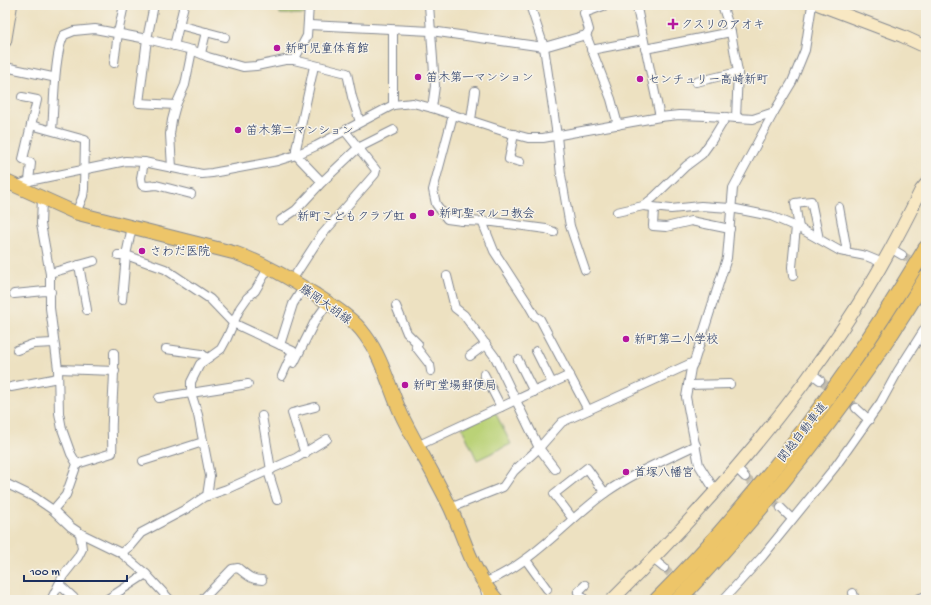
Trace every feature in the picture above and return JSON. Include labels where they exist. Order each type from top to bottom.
[{"type":"highway","name":"関越自動車道","points":[[657,600],[746,502],[816,414],[876,329],[926,248]]},
{"type":"highway","name":"関越自動車道","points":[[678,600],[716,560],[758,512],[828,425],[859,383],[926,278]]},
{"type":"main road","name":"藤岡大胡線","points":[[17,182],[42,198],[76,213],[236,253],[253,259],[292,280],[340,311],[357,325],[376,353],[403,418],[450,508],[474,567],[483,583],[497,600]]},
{"type":"street","points":[[5,42],[11,5]]},
{"type":"street","points":[[114,63],[124,5]]},
{"type":"street","points":[[154,5],[147,39],[139,103],[176,105]]},
{"type":"street","points":[[174,46],[184,5]]},
{"type":"street","points":[[294,60],[307,36],[309,25],[309,5]]},
{"type":"street","points":[[429,5],[435,86],[432,108]]},
{"type":"street","points":[[530,5],[544,47],[561,175],[570,226],[585,270]]},
{"type":"street","points":[[309,25],[431,31],[544,47],[586,35],[589,30],[584,13],[606,5]]},
{"type":"street","points":[[637,5],[660,117]]},
{"type":"street","points":[[722,5],[731,32],[738,72],[736,118]]},
{"type":"street","points":[[716,492],[700,465],[686,397],[691,368],[726,262],[734,188],[774,112],[792,82],[805,50],[812,5]]},
{"type":"street","points":[[820,5],[902,36],[926,47]]},
{"type":"street","points":[[179,24],[225,36]]},
{"type":"street","points":[[52,130],[57,64],[62,39],[64,35],[74,31],[95,29],[147,39],[192,50],[208,57],[243,67],[285,60],[294,60],[347,73],[352,97],[360,122]]},
{"type":"street","points":[[393,30],[393,105]]},
{"type":"street","points":[[201,53],[206,32]]},
{"type":"street","points":[[645,49],[731,32]]},
{"type":"street","points":[[586,35],[611,99],[618,125]]},
{"type":"street","points":[[591,50],[643,40]]},
{"type":"street","points":[[172,168],[170,134],[176,105],[185,85],[192,50]]},
{"type":"street","points":[[314,66],[296,155],[322,182]]},
{"type":"street","points":[[5,67],[52,77]]},
{"type":"street","points":[[696,82],[738,72]]},
{"type":"street","points":[[472,120],[476,91]]},
{"type":"street","points":[[17,182],[31,163],[23,159],[37,100],[22,97]]},
{"type":"street","points":[[17,182],[126,161],[144,162],[202,174],[277,161],[296,155],[393,105],[413,103],[528,138],[557,136],[660,117],[679,115],[753,119],[774,112]]},
{"type":"street","points":[[453,115],[433,190],[436,204],[447,219],[482,221],[546,229],[554,232]]},
{"type":"street","points":[[643,206],[686,166],[702,154],[726,117]]},
{"type":"street","points":[[31,125],[85,140],[83,196],[76,213]]},
{"type":"street","points":[[281,220],[296,210],[322,182],[358,148],[394,130]]},
{"type":"street","points":[[292,280],[320,237],[375,174],[376,170],[345,131]]},
{"type":"street","points":[[514,134],[509,158],[520,162]]},
{"type":"street","points":[[144,162],[141,178],[142,185],[156,185],[191,194]]},
{"type":"street","points":[[612,600],[716,492],[779,416],[816,377],[844,326],[883,263],[897,252],[922,190],[926,184]]},
{"type":"street","points":[[42,198],[40,224],[50,273],[50,308],[58,370],[59,413],[62,429],[76,464],[66,495],[53,510]]},
{"type":"street","points":[[793,276],[792,267],[797,228],[795,203],[811,201],[818,239]]},
{"type":"street","points":[[617,212],[643,206],[671,209],[701,206],[731,208],[771,216],[797,228],[840,252],[866,256],[883,263]]},
{"type":"street","points":[[839,207],[846,246],[845,252]]},
{"type":"street","points":[[654,208],[653,226],[666,227],[691,221],[730,229]]},
{"type":"street","points":[[482,221],[494,251],[527,302],[534,316],[540,319],[588,410]]},
{"type":"street","points":[[122,300],[126,255],[132,227]]},
{"type":"street","points":[[118,255],[126,255],[164,269],[210,299],[233,323],[293,351],[282,376]]},
{"type":"street","points":[[50,273],[94,261]]},
{"type":"street","points":[[78,265],[87,310]]},
{"type":"street","points":[[207,496],[210,476],[198,415],[191,393],[191,382],[200,364],[220,349],[227,338],[240,308],[247,298],[255,291],[268,267]]},
{"type":"street","points":[[447,276],[455,308],[464,315],[495,358],[539,448],[555,469]]},
{"type":"street","points":[[280,345],[293,304],[303,288]]},
{"type":"street","points":[[14,294],[45,291],[51,292]]},
{"type":"street","points":[[294,363],[315,321],[328,303]]},
{"type":"street","points":[[396,306],[407,333],[430,365],[431,371]]},
{"type":"street","points":[[723,600],[762,556],[835,467],[881,402],[898,371],[926,327]]},
{"type":"street","points":[[17,350],[33,344],[54,343]]},
{"type":"street","points":[[470,356],[486,344]]},
{"type":"street","points":[[166,349],[202,354],[207,358]]},
{"type":"street","points":[[536,351],[552,383]]},
{"type":"street","points":[[76,464],[112,452],[114,352]]},
{"type":"street","points":[[518,360],[534,392]]},
{"type":"street","points":[[450,508],[503,487],[514,471],[539,448],[562,422],[694,362]]},
{"type":"street","points":[[58,370],[114,371]]},
{"type":"street","points":[[484,374],[501,407]]},
{"type":"street","points":[[417,446],[570,376]]},
{"type":"street","points":[[11,388],[58,378]]},
{"type":"street","points":[[159,398],[248,384]]},
{"type":"street","points":[[688,385],[730,384]]},
{"type":"street","points":[[304,454],[292,413],[315,407]]},
{"type":"street","points":[[856,408],[868,420]]},
{"type":"street","points":[[262,416],[269,471],[277,500]]},
{"type":"street","points":[[121,553],[130,546],[141,533],[207,496],[269,471],[304,454],[327,439]]},
{"type":"street","points":[[143,461],[204,442]]},
{"type":"street","points":[[488,600],[483,583],[510,571],[526,560],[605,493],[632,476],[696,445]]},
{"type":"street","points":[[573,519],[554,494],[586,468],[605,493]]},
{"type":"street","points":[[736,468],[745,477]]},
{"type":"street","points":[[5,483],[53,510],[71,527],[80,533],[121,553],[146,574],[170,600]]},
{"type":"street","points":[[781,508],[792,518]]},
{"type":"street","points":[[51,600],[60,585],[63,576],[78,557],[82,549],[80,533]]},
{"type":"street","points":[[653,559],[664,568]]},
{"type":"street","points":[[526,560],[547,589]]},
{"type":"street","points":[[202,600],[232,569],[238,568],[249,578],[254,580],[262,580]]},
{"type":"street","points":[[106,600],[146,574]]},
{"type":"street","points":[[60,585],[76,600]]},
{"type":"street","points":[[585,585],[578,592],[585,600]]},
{"type":"street","points":[[915,600],[925,597]]},
{"type":"green space","points":[[277,5],[305,5],[305,14],[280,14],[280,8],[277,7]]},
{"type":"green space","points":[[495,412],[511,444],[477,460],[462,428]]},
{"type":"tunnel","points":[[902,255],[926,269]]},
{"type":"tunnel","points":[[820,380],[856,408]]},
{"type":"tunnel","points":[[745,477],[781,508]]},
{"type":"tunnel","points":[[664,568],[697,600]]},
{"type":"place","name":"クスリのアオキ","points":[[673,24]]},
{"type":"place","name":"新町児童体育館","points":[[277,48]]},
{"type":"place","name":"笛木第一マンション","points":[[418,77]]},
{"type":"place","name":"センチュリー高崎新町","points":[[640,79]]},
{"type":"place","name":"笛木第二マンション","points":[[238,130]]},
{"type":"place","name":"新町聖マルコ教会","points":[[431,213]]},
{"type":"place","name":"新町こどもクラブ虹","points":[[413,216]]},
{"type":"place","name":"さわだ医院","points":[[142,251]]},
{"type":"place","name":"新町第二小学校","points":[[626,339]]},
{"type":"place","name":"新町堂場郵便局","points":[[405,385]]},
{"type":"place","name":"首塚八幡宮","points":[[626,472]]}]
